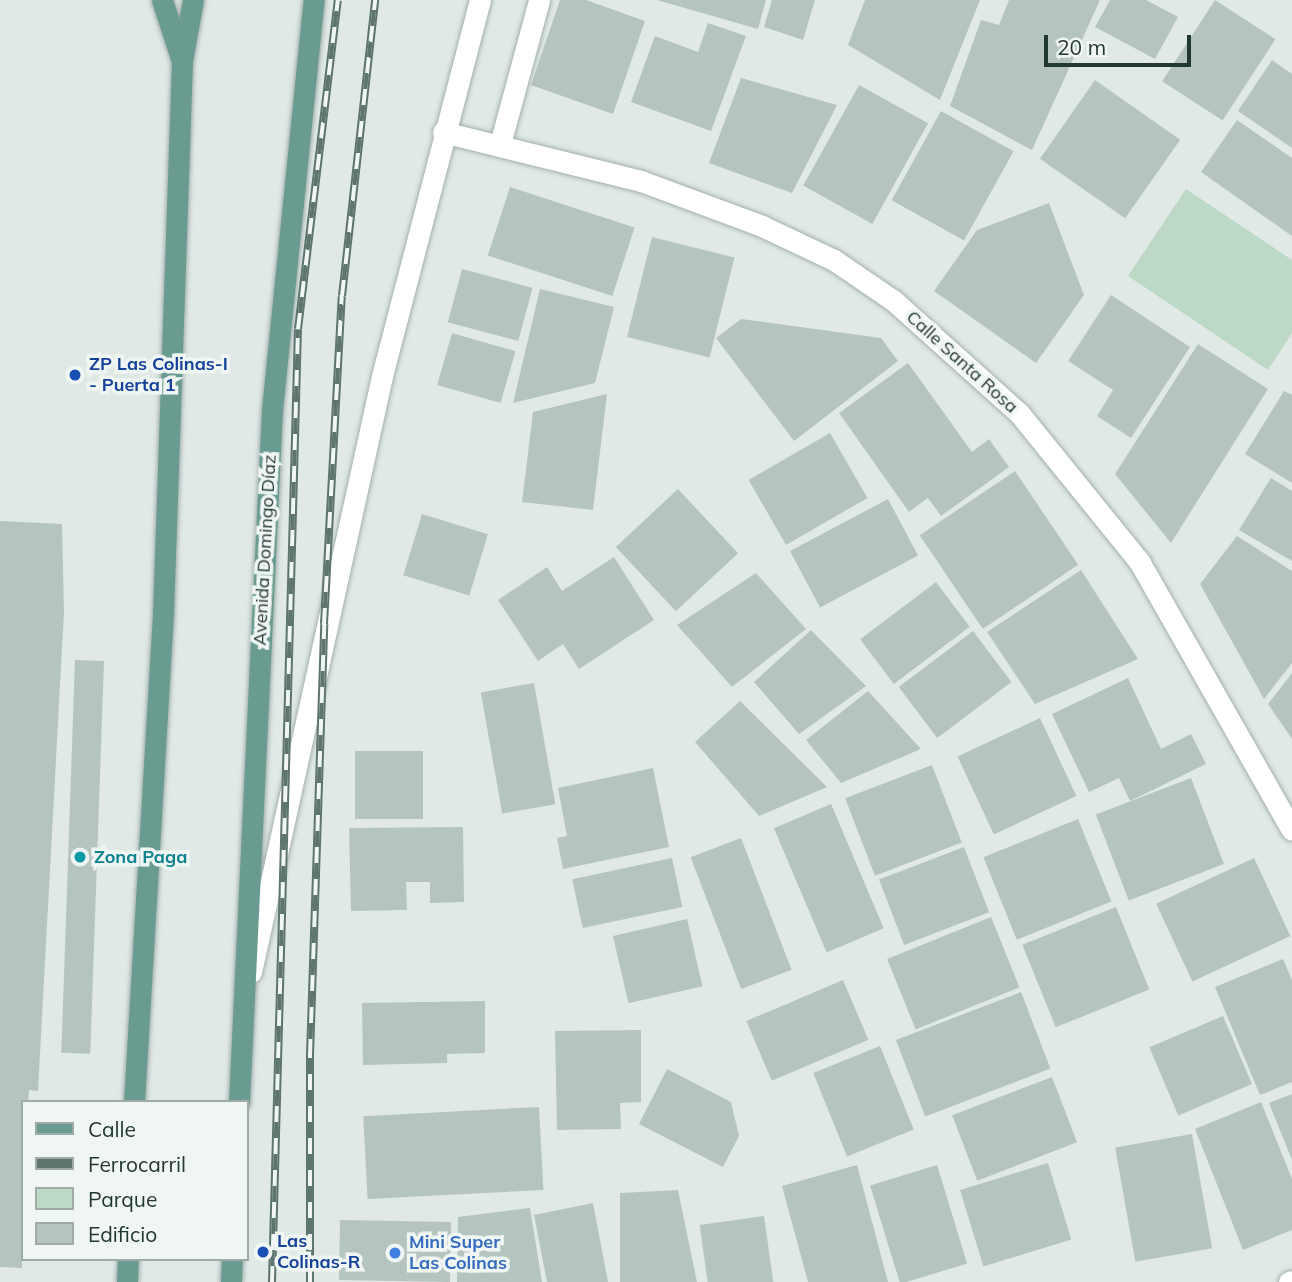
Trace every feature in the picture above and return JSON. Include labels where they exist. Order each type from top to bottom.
[{"type":"main road","points":[[162,0],[183,61]]},
{"type":"main road","points":[[134,1100],[163,614],[183,61],[193,0]]},
{"type":"main road","name":"Avenida Domingo Díaz","points":[[239,1100],[272,411],[314,0]]},
{"type":"main road","points":[[127,1282],[128,1261]]},
{"type":"main road","points":[[231,1282],[232,1261]]},
{"type":"street","points":[[244,1001],[382,376],[443,132],[480,0]]},
{"type":"street","points":[[500,144],[539,0]]},
{"type":"street","name":"Calle Santa Rosa","points":[[443,132],[641,181],[762,226],[834,260],[894,301],[1019,413],[1139,561],[1292,830]]},
{"type":"green space","points":[[1186,189],[1292,260],[1292,333],[1268,370],[1128,276]]},
{"type":"building","points":[[560,0],[586,0],[645,21],[613,114],[531,85]]},
{"type":"building","points":[[657,0],[766,0],[758,29]]},
{"type":"building","points":[[772,0],[815,0],[803,40],[764,27]]},
{"type":"building","points":[[865,0],[980,0],[940,100],[848,45]]},
{"type":"building","points":[[1009,0],[1100,0],[1032,150],[950,106],[981,20],[999,25]]},
{"type":"building","points":[[1110,0],[1146,0],[1178,17],[1155,59],[1095,27]]},
{"type":"building","points":[[1215,0],[1275,39],[1223,121],[1162,81]]},
{"type":"building","points":[[708,23],[746,36],[711,131],[631,102],[655,36],[698,52]]},
{"type":"building","points":[[1272,60],[1292,74],[1292,148],[1238,111]]},
{"type":"building","points":[[741,78],[837,105],[792,193],[709,163]]},
{"type":"building","points":[[1095,80],[1180,140],[1125,218],[1040,159]]},
{"type":"building","points":[[859,85],[928,123],[872,224],[803,186]]},
{"type":"building","points":[[941,111],[1014,151],[964,240],[892,200]]},
{"type":"building","points":[[1237,120],[1292,158],[1292,236],[1201,172]]},
{"type":"building","points":[[510,187],[635,227],[612,296],[488,255]]},
{"type":"building","points":[[1049,203],[1084,295],[1036,363],[934,291],[977,230]]},
{"type":"building","points":[[652,237],[734,258],[710,358],[627,337]]},
{"type":"building","points":[[462,269],[533,288],[518,341],[448,322]]},
{"type":"building","points":[[540,289],[614,307],[595,383],[513,403]]},
{"type":"building","points":[[1111,295],[1190,347],[1131,438],[1097,416],[1113,390],[1068,361]]},
{"type":"building","points":[[741,319],[881,338],[898,361],[794,441],[716,338]]},
{"type":"building","points":[[452,333],[515,351],[501,403],[437,385]]},
{"type":"building","points":[[1198,344],[1268,389],[1171,543],[1115,474]]},
{"type":"building","points":[[908,363],[972,452],[989,439],[1009,467],[941,516],[928,498],[909,512],[839,413]]},
{"type":"building","points":[[1284,391],[1292,395],[1292,483],[1245,454]]},
{"type":"building","points":[[607,394],[593,510],[522,502],[533,412]]},
{"type":"building","points":[[830,433],[868,498],[786,545],[749,480]]},
{"type":"building","points":[[1015,471],[1078,565],[983,629],[920,535]]},
{"type":"building","points":[[1271,478],[1292,491],[1292,561],[1239,530]]},
{"type":"building","points":[[678,489],[738,553],[676,611],[616,547]]},
{"type":"building","points":[[888,499],[918,556],[820,608],[790,551]]},
{"type":"building","points":[[422,514],[488,534],[469,595],[403,575]]},
{"type":"building","points":[[0,521],[62,524],[64,612],[38,1091],[29,1090],[28,1100],[21,1100],[22,1268],[0,1267]]},
{"type":"building","points":[[1237,536],[1292,571],[1292,663],[1264,699],[1200,584]]},
{"type":"building","points":[[614,557],[654,620],[579,669],[563,644],[538,661],[498,600],[547,567],[562,591]]},
{"type":"building","points":[[1081,570],[1138,659],[1035,704],[987,632]]},
{"type":"building","points":[[756,573],[806,629],[732,687],[677,625]]},
{"type":"building","points":[[936,582],[970,627],[894,684],[860,639]]},
{"type":"building","points":[[811,630],[866,686],[799,734],[754,682]]},
{"type":"building","points":[[973,631],[1012,682],[937,738],[899,687]]},
{"type":"building","name":"Zona Paga","points":[[75,660],[104,661],[90,1054],[61,1053]]},
{"type":"building","points":[[1292,673],[1292,739],[1268,704]]},
{"type":"building","points":[[1128,678],[1161,749],[1191,734],[1206,764],[1130,801],[1119,778],[1089,792],[1052,714]]},
{"type":"building","points":[[534,683],[555,804],[502,814],[481,692]]},
{"type":"building","points":[[868,691],[921,749],[841,783],[806,740]]},
{"type":"building","points":[[740,701],[827,787],[759,816],[695,742]]},
{"type":"building","points":[[1040,718],[1076,796],[994,834],[958,756]]},
{"type":"building","points":[[355,751],[423,751],[423,819],[355,819]]},
{"type":"building","points":[[932,765],[962,842],[875,876],[845,798]]},
{"type":"building","points":[[653,768],[669,847],[563,869],[557,838],[567,836],[558,788]]},
{"type":"building","points":[[1191,778],[1224,864],[1129,900],[1096,815]]},
{"type":"building","points":[[831,804],[884,928],[827,952],[774,828]]},
{"type":"building","points":[[1078,819],[1111,902],[1017,940],[983,857]]},
{"type":"building","points":[[463,827],[464,902],[430,903],[430,882],[406,882],[407,910],[351,911],[349,828]]},
{"type":"building","points":[[741,838],[792,970],[741,989],[691,857]]},
{"type":"building","points":[[964,847],[989,912],[904,945],[879,880]]},
{"type":"building","points":[[672,858],[682,907],[583,928],[572,879]]},
{"type":"building","points":[[1254,858],[1290,936],[1192,982],[1156,904]]},
{"type":"building","points":[[1116,907],[1149,990],[1056,1027],[1022,945]]},
{"type":"building","points":[[991,917],[1019,987],[916,1029],[887,959]]},
{"type":"building","points":[[687,919],[703,986],[628,1003],[613,936]]},
{"type":"building","points":[[1283,959],[1292,980],[1292,1082],[1260,1095],[1215,987]]},
{"type":"building","points":[[843,980],[868,1040],[772,1081],[746,1021]]},
{"type":"building","points":[[1021,992],[1050,1069],[925,1117],[896,1040]]},
{"type":"building","points":[[485,1001],[485,1053],[447,1054],[447,1063],[363,1065],[362,1003]]},
{"type":"building","points":[[1223,1016],[1252,1084],[1178,1115],[1149,1047]]},
{"type":"building","points":[[641,1030],[641,1102],[620,1103],[621,1129],[557,1130],[555,1031]]},
{"type":"building","points":[[880,1046],[914,1129],[847,1156],[813,1073]]},
{"type":"building","points":[[667,1069],[731,1102],[739,1136],[723,1167],[639,1124]]},
{"type":"building","points":[[1052,1077],[1077,1142],[977,1181],[952,1115]]},
{"type":"building","points":[[1292,1094],[1292,1160],[1269,1103]]},
{"type":"building","points":[[1261,1102],[1292,1179],[1292,1230],[1243,1250],[1195,1129]]},
{"type":"building","points":[[539,1107],[543,1190],[368,1199],[363,1116]]},
{"type":"building","points":[[1192,1134],[1212,1248],[1135,1262],[1115,1148]]},
{"type":"building","points":[[1048,1163],[1071,1240],[983,1266],[960,1190]]},
{"type":"building","points":[[857,1165],[888,1282],[808,1282],[782,1186]]},
{"type":"building","points":[[937,1165],[967,1263],[900,1282],[870,1185]]},
{"type":"building","points":[[678,1190],[697,1282],[620,1282],[620,1193]]},
{"type":"building","points":[[593,1203],[608,1282],[547,1282],[534,1215]]},
{"type":"building","points":[[530,1208],[542,1282],[457,1282],[458,1217]]},
{"type":"building","points":[[764,1216],[773,1282],[708,1282],[700,1225]]},
{"type":"building","name":"Mini Super Las Colinas","points":[[340,1220],[451,1222],[450,1282],[339,1280]]},
{"type":"railway","points":[[272,1282],[298,329],[338,0]]},
{"type":"railway","points":[[310,1282],[310,1055],[324,624],[342,296],[375,0]]},
{"type":"place","name":"ZP Las Colinas-I - Puerta 1","points":[[75,375]]},
{"type":"place","name":"Zona Paga","points":[[80,857]]},
{"type":"place","name":"Las Colinas-R","points":[[263,1252]]},
{"type":"place","name":"Mini Super Las Colinas","points":[[395,1253]]}]
